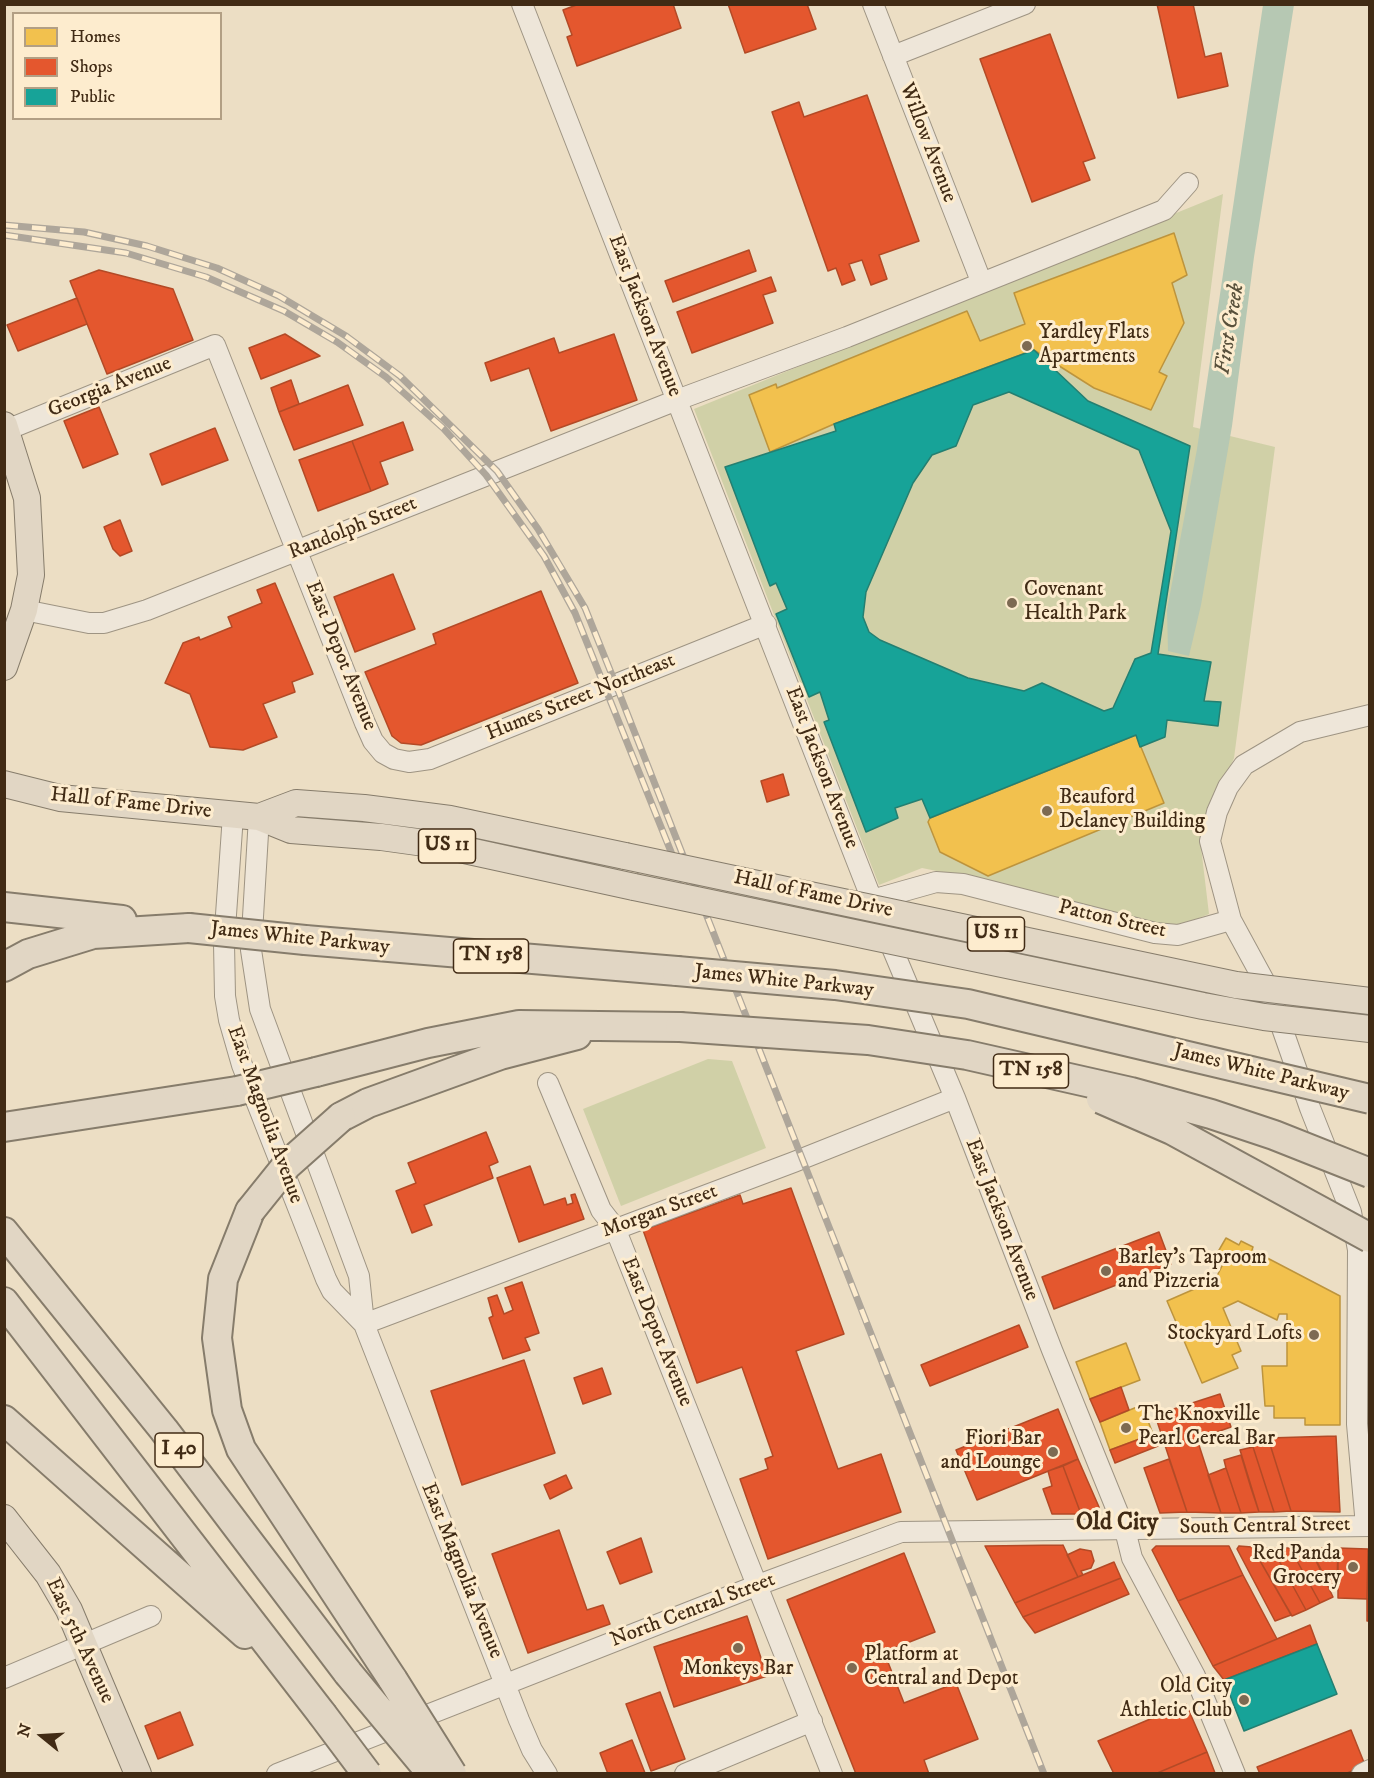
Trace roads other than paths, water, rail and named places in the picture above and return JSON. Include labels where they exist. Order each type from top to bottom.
[{"type":"highway","points":[[4,907],[189,928]]},
{"type":"highway","points":[[4,968],[28,954],[93,934],[189,928]]},
{"type":"highway","name":"James White Parkway","points":[[189,928],[835,985],[968,1004],[1370,1099]]},
{"type":"highway","points":[[4,1127],[237,1091],[428,1043],[519,1025],[552,1024],[615,1028]]},
{"type":"highway","name":"TN 158","points":[[615,1028],[680,1027],[868,1040],[967,1055],[1047,1075],[1131,1092],[1211,1114],[1274,1135],[1370,1173]]},
{"type":"highway","points":[[452,1773],[241,1449],[227,1410],[217,1338],[223,1279],[250,1211],[287,1165],[341,1117],[369,1103],[500,1055],[554,1040],[615,1028]]},
{"type":"highway","points":[[1047,1075],[1172,1130],[1370,1238]]},
{"type":"highway","name":"I 40","points":[[4,1232],[164,1431],[348,1672],[432,1773]]},
{"type":"highway","name":"I 40","points":[[4,1302],[368,1773]]},
{"type":"highway","points":[[4,1420],[291,1674]]},
{"type":"main road","points":[[4,667],[24,610],[31,575],[27,498],[5,428]]},
{"type":"main road","name":"Hall of Fame Drive","points":[[4,784],[60,798],[259,817],[291,830],[381,837],[446,846],[1213,1008],[1264,1017],[1370,1029]]},
{"type":"main road","name":"Hall of Fame Drive","points":[[259,817],[296,803],[364,808],[450,819],[1236,985],[1370,1001]]},
{"type":"main road","name":"East 5th Avenue","points":[[4,1518],[48,1574],[86,1645],[138,1773]]},
{"type":"street","name":"East Jackson Avenue","points":[[522,4],[872,900],[955,1098],[1052,1350],[1125,1530],[1132,1558],[1195,1676],[1235,1773]]},
{"type":"street","name":"Willow Avenue","points":[[873,4],[981,282]]},
{"type":"street","points":[[893,56],[1025,4]]},
{"type":"street","name":"Randolph Street","points":[[24,610],[89,623],[104,623],[147,610],[677,400],[847,338],[1164,210],[1188,183]]},
{"type":"street","name":"Georgia Avenue","points":[[5,428],[215,345]]},
{"type":"street","name":"East Depot Avenue","points":[[215,345],[365,723],[378,747],[394,759]]},
{"type":"street","name":"Humes Street Northeast","points":[[394,759],[409,762],[430,759],[766,624]]},
{"type":"street","points":[[1368,1526],[1357,1424],[1358,1250],[1351,1212],[1310,1108],[1268,988],[1232,920],[1210,841],[1216,812],[1227,788],[1244,765],[1300,732],[1370,715]]},
{"type":"street","name":"East Magnolia Avenue","points":[[233,815],[224,943],[225,996],[229,1020],[242,1065],[326,1279],[332,1291],[364,1324]]},
{"type":"street","name":"East Magnolia Avenue","points":[[259,817],[251,950],[260,1009],[359,1276],[364,1324],[505,1684],[532,1750],[547,1773]]},
{"type":"street","name":"Patton Street","points":[[872,900],[936,882],[963,884],[1155,933],[1178,935],[1232,920]]},
{"type":"street","name":"East Depot Avenue","points":[[548,1083],[601,1210],[615,1228],[832,1773]]},
{"type":"street","name":"Morgan Street","points":[[364,1324],[955,1098]]},
{"type":"street","name":"South Central Street","points":[[1125,1530],[1368,1526]]},
{"type":"street","name":"North Central Street","points":[[277,1773],[758,1585],[901,1532],[1125,1530]]},
{"type":"street","points":[[4,1678],[151,1616]]},
{"type":"street","points":[[685,1773],[812,1721]]},
{"type":"street","points":[[1362,1773],[1370,1770]]},
{"type":"water","name":"First Creek","points":[[1263,5],[1294,5],[1254,257],[1232,426],[1201,605],[1189,656],[1168,651],[1167,610],[1197,449]]},
{"type":"railway","points":[[4,225],[84,232],[147,246],[217,268],[279,296],[346,336],[400,376],[497,471],[538,529],[585,608],[1044,1774]]},
{"type":"railway","points":[[4,235],[126,253],[206,277],[284,311],[337,342],[386,377],[443,428],[486,475],[544,556],[575,613],[694,909]]},
{"type":"place","name":"Yardley Flats Apartments","points":[[1027,346]]},
{"type":"place","name":"Covenant Health Park","points":[[1012,603]]},
{"type":"place","name":"Beauford Delaney Building","points":[[1047,811]]},
{"type":"place","name":"Barley's Taproom and Pizzeria","points":[[1106,1271]]},
{"type":"place","name":"Stockyard Lofts","points":[[1314,1335]]},
{"type":"place","name":"The Knoxville Pearl Cereal Bar","points":[[1126,1428]]},
{"type":"place","name":"Fiori Bar and Lounge","points":[[1053,1452]]},
{"type":"place","name":"Red Panda Grocery","points":[[1353,1567]]},
{"type":"place","name":"Monkeys Bar","points":[[738,1648]]},
{"type":"place","name":"Platform at Central and Depot","points":[[852,1668]]},
{"type":"place","name":"Old City Athletic Club","points":[[1244,1700]]},
{"type":"district","name":"Old City","points":[[1117,1524]]}]
